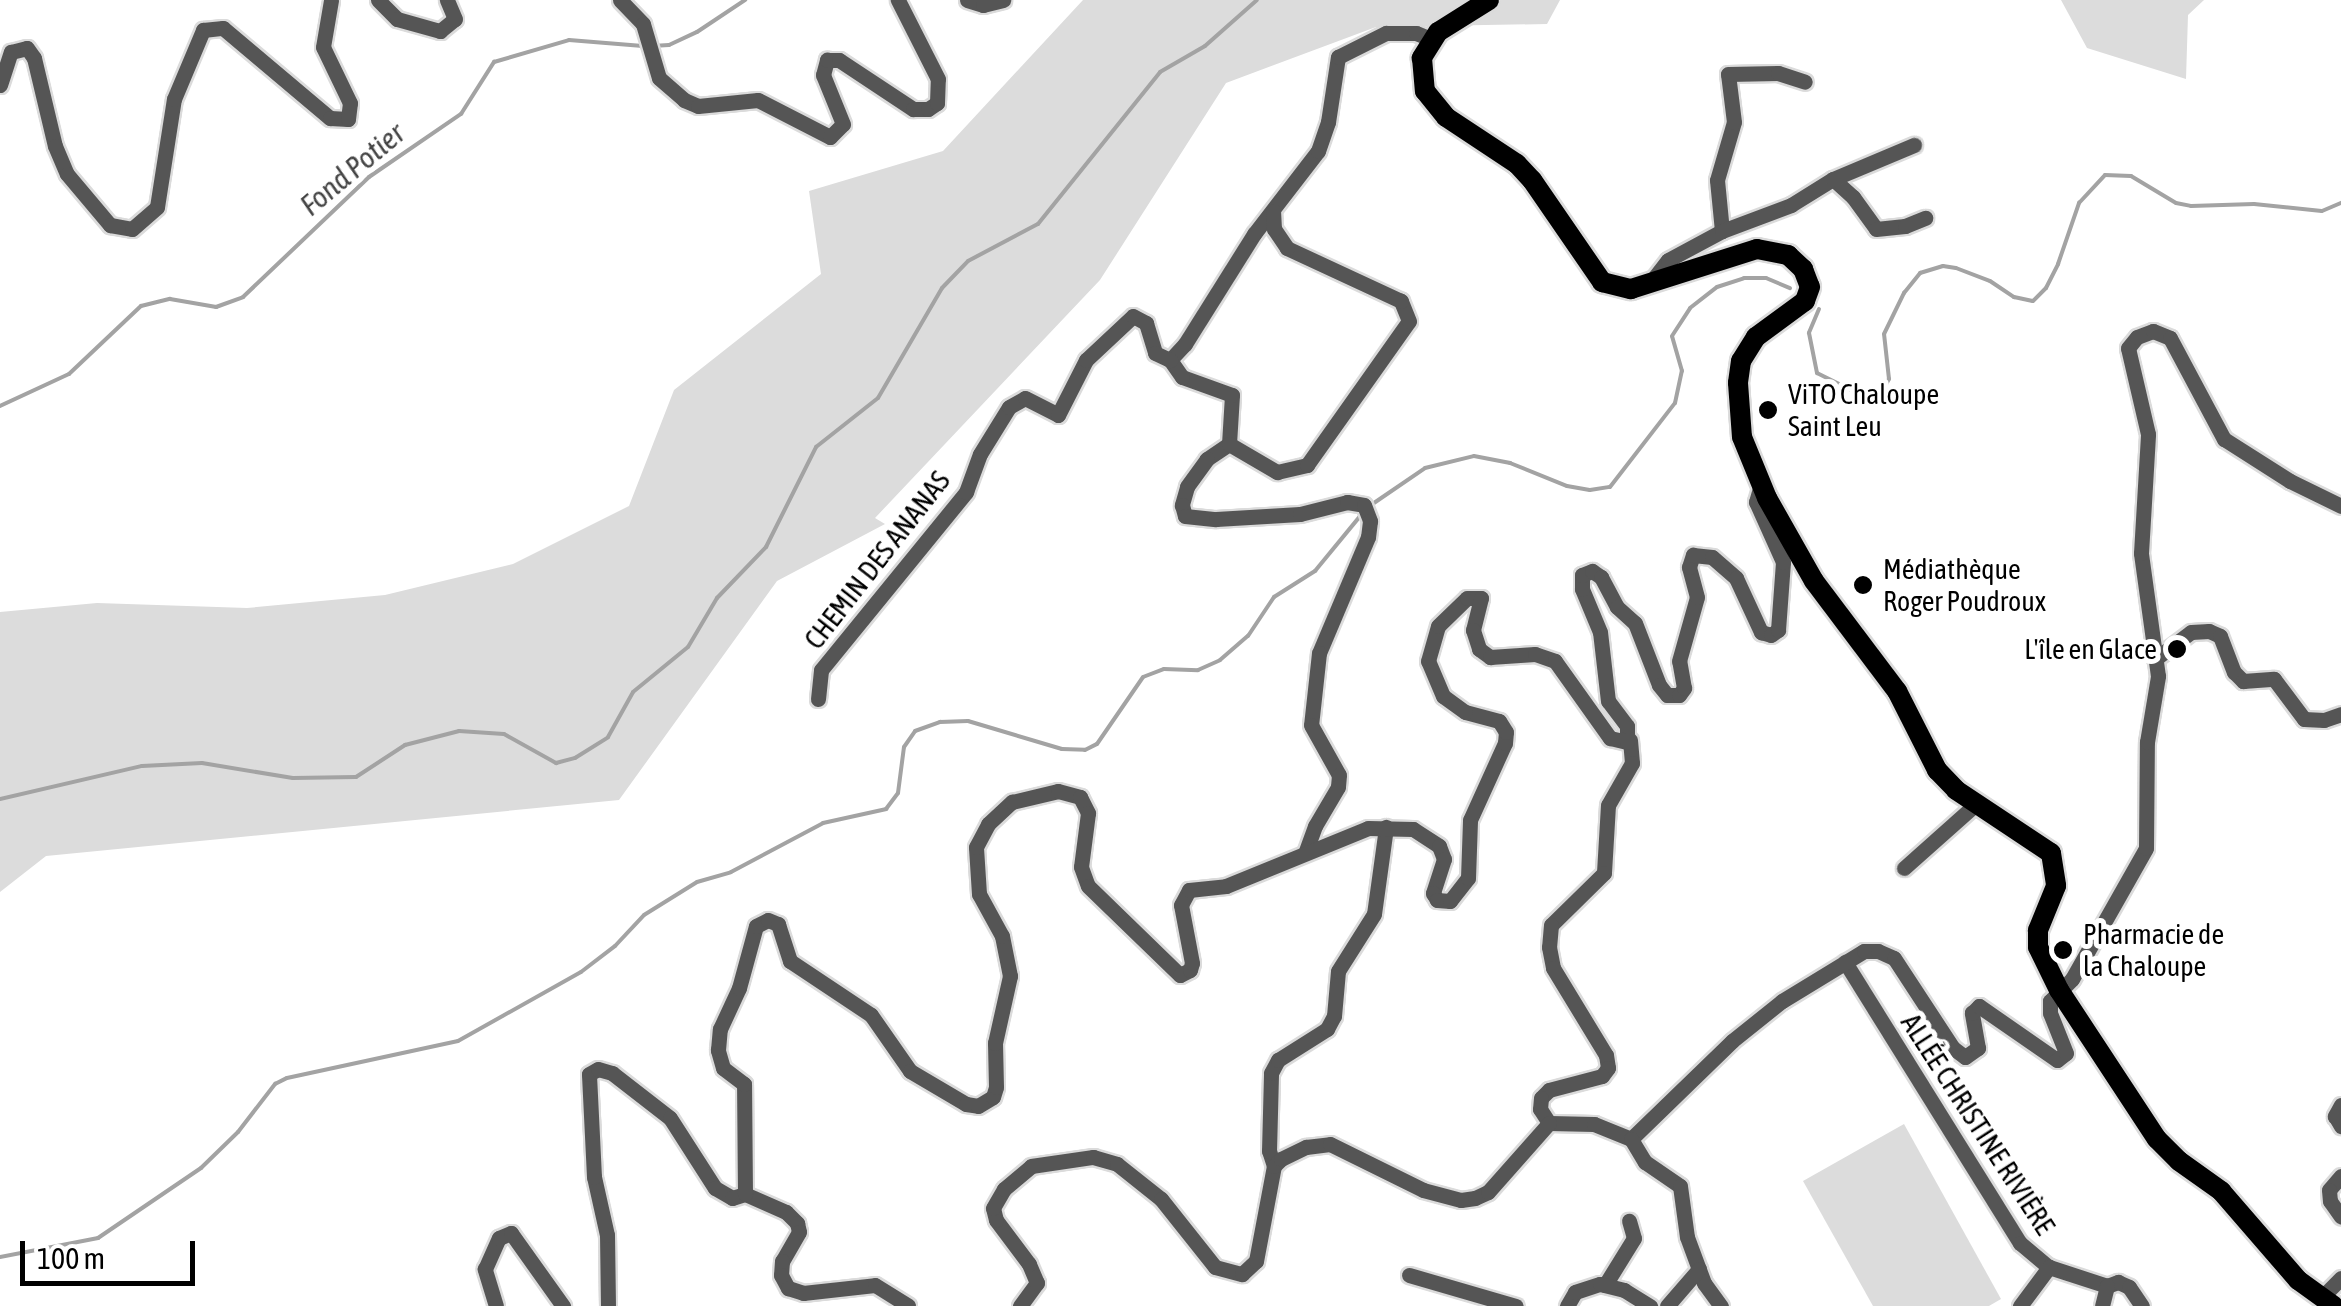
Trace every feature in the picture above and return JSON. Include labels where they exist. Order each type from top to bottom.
[{"type":"main road","points":[[1489,0],[1446,26],[1422,58],[1421,74],[1432,104],[1517,164],[1546,198],[1602,282],[1618,289],[1650,283],[1757,249],[1788,255],[1803,268],[1810,287],[1806,301],[1756,337],[1741,361],[1738,404],[1742,437],[1761,484],[1814,581],[1897,690],[1936,770],[2051,853],[2056,886],[2037,938],[2059,990],[2156,1138],[2221,1192],[2298,1280],[2328,1302]]},
{"type":"street","points":[[0,85],[11,52],[27,48],[68,174],[110,225],[132,229],[156,207],[174,99],[203,30],[223,28],[330,118],[348,120],[350,103],[323,47],[331,0]]},
{"type":"street","points":[[378,0],[397,19],[440,31],[455,19],[447,0]]},
{"type":"street","points":[[620,0],[638,15],[652,60],[666,87],[684,100],[698,106],[758,100],[830,138],[844,124],[822,75],[828,60],[839,60],[913,109],[928,109],[937,104],[938,79],[898,0]]},
{"type":"street","points":[[968,0],[984,5],[1003,0]]},
{"type":"street","points":[[1170,360],[1326,136],[1338,57],[1386,32],[1416,33],[1432,40]]},
{"type":"street","points":[[1722,231],[1718,180],[1734,122],[1728,74],[1778,73],[1805,82]]},
{"type":"street","points":[[1650,283],[1668,260],[1722,231],[1792,205],[1832,179],[1914,145]]},
{"type":"street","points":[[1832,179],[1853,197],[1876,229],[1905,226],[1925,218]]},
{"type":"street","points":[[1273,211],[1274,230],[1286,248],[1401,301],[1408,312],[1407,329],[1307,465],[1276,472],[1229,444],[1207,459],[1187,487],[1182,506],[1185,516],[1260,517],[1300,514],[1347,502],[1367,513],[1368,537],[1319,652],[1311,725],[1340,775],[1338,787],[1315,826],[1306,852]]},
{"type":"street","name":"CHEMIN DES ANANAS","points":[[818,699],[822,670],[966,492],[980,454],[1009,408],[1025,398],[1058,414],[1086,360],[1133,316],[1143,318],[1155,353],[1170,360],[1182,377],[1232,395],[1229,444]]},
{"type":"street","points":[[1631,1138],[1732,1041],[1782,1001],[1872,949],[1894,958],[1952,1048],[1964,1057],[1978,1048],[1972,1012],[1980,1006],[2057,1060],[2062,1059],[2064,1045],[2048,1006],[2072,979],[2146,848],[2148,742],[2158,676],[2142,553],[2148,434],[2128,348],[2137,337],[2153,331],[2170,338],[2224,439],[2290,482],[2341,506]]},
{"type":"street","points":[[1548,1123],[1540,1110],[1549,1090],[1602,1076],[1608,1068],[1606,1055],[1553,968],[1549,947],[1551,924],[1604,873],[1608,806],[1632,763],[1626,726],[1608,701],[1600,632],[1582,589],[1582,575],[1592,571],[1602,578],[1617,608],[1635,623],[1659,685],[1667,695],[1679,695],[1684,688],[1680,661],[1683,643],[1697,598],[1690,566],[1694,555],[1712,556],[1736,578],[1761,632],[1770,636],[1778,630],[1782,562],[1756,502],[1761,484]]},
{"type":"street","points":[[745,1194],[744,1084],[723,1068],[718,1050],[720,1029],[738,988],[756,926],[768,920],[778,924],[790,961],[871,1015],[910,1071],[966,1104],[978,1106],[993,1097],[996,1087],[996,1043],[1009,987],[1006,949],[982,903],[975,859],[981,835],[1001,810],[1043,793],[1058,791],[1080,797],[1088,813],[1081,867],[1088,886],[1180,976],[1190,970],[1192,963],[1181,905],[1189,890],[1226,886],[1368,828],[1412,830],[1439,846],[1444,858],[1433,894],[1442,902],[1456,895],[1472,864],[1470,820],[1506,732],[1499,720],[1465,712],[1443,696],[1428,661],[1438,626],[1467,598],[1476,596],[1483,603],[1473,630],[1479,649],[1490,657],[1535,654],[1555,661],[1610,738],[1620,744],[1630,740]]},
{"type":"street","points":[[2155,659],[2191,632],[2209,631],[2220,636],[2234,672],[2243,682],[2274,679],[2304,719],[2324,720],[2341,714]]},
{"type":"street","points":[[1904,868],[1977,803]]},
{"type":"street","points":[[1020,1306],[1037,1284],[1030,1264],[996,1220],[993,1208],[1004,1189],[1031,1166],[1093,1157],[1117,1164],[1161,1198],[1215,1267],[1242,1274],[1256,1261],[1274,1166],[1269,1152],[1271,1072],[1278,1060],[1327,1029],[1334,1016],[1338,971],[1374,914],[1386,828]]},
{"type":"street","name":"ALLÉE CHRISTINE RIVIÈRE","points":[[1845,962],[2020,1243],[2049,1267],[2107,1286],[2118,1282],[2129,1288],[2142,1306]]},
{"type":"street","points":[[608,1306],[608,1235],[592,1162],[588,1080],[593,1070],[612,1073],[670,1118],[723,1194],[732,1198],[745,1194],[786,1212],[797,1223],[800,1232],[782,1262],[781,1275],[788,1288],[803,1293],[875,1285],[908,1306]]},
{"type":"street","points":[[2341,1106],[2335,1116],[2341,1126]]},
{"type":"street","points":[[1548,1123],[1594,1124],[1631,1138],[1646,1162],[1680,1186],[1684,1224],[1699,1269],[1720,1306]]},
{"type":"street","points":[[1274,1166],[1306,1147],[1330,1144],[1423,1190],[1461,1200],[1475,1198],[1488,1192],[1548,1123]]},
{"type":"street","points":[[2341,1165],[2330,1200],[2341,1216]]},
{"type":"street","points":[[1605,1285],[1634,1238],[1629,1221]]},
{"type":"street","points":[[496,1306],[485,1269],[499,1238],[511,1233],[563,1306]]},
{"type":"street","points":[[2020,1306],[2049,1267]]},
{"type":"street","points":[[1666,1306],[1699,1269]]},
{"type":"street","points":[[1409,1275],[1516,1306]]},
{"type":"street","points":[[2328,1302],[2341,1278]]},
{"type":"street","points":[[1568,1306],[1575,1292],[1588,1285],[1624,1290],[1650,1306]]},
{"type":"street","points":[[2102,1306],[2107,1286]]},
{"type":"shaded area","points":[[1083,0],[1560,0],[1547,24],[1376,27],[1226,83],[1100,280],[875,518],[885,524],[777,581],[619,800],[46,856],[0,892],[0,612],[97,603],[247,608],[385,595],[513,564],[629,506],[674,390],[821,274],[809,191],[943,151]]},
{"type":"shaded area","points":[[2061,0],[2204,0],[2188,15],[2186,79],[2087,48]]},
{"type":"shaded area","points":[[1904,1124],[2001,1299],[1989,1306],[1873,1306],[1803,1181]]},
{"type":"waterway","name":"Fond Potier","points":[[652,46],[669,45],[697,32],[745,0]]},
{"type":"waterway","points":[[0,799],[142,766],[202,763],[293,778],[356,777],[405,745],[459,731],[504,734],[556,763],[575,758],[608,737],[633,692],[688,647],[717,598],[766,547],[816,447],[878,398],[942,288],[968,261],[1038,224],[1160,72],[1205,46],[1257,0]]},
{"type":"waterway","name":"Fond Potier","points":[[0,406],[69,374],[141,306],[170,299],[216,307],[243,297],[369,177],[461,114],[494,62],[569,40],[643,46]]},
{"type":"waterway","points":[[1819,309],[1809,333],[1817,373],[1853,391],[1882,392],[1889,379],[1884,334],[1904,293],[1920,273],[1943,266],[1956,268],[1990,281],[2014,297],[2033,301],[2046,288],[2058,264],[2079,203],[2105,175],[2131,176],[2176,203],[2191,206],[2254,204],[2322,211],[2341,203]]},
{"type":"waterway","points":[[1371,505],[1425,468],[1474,456],[1510,463],[1567,486],[1590,490],[1610,487],[1675,403],[1682,371],[1672,336],[1690,308],[1717,287],[1744,278],[1766,278],[1790,288]]},
{"type":"waterway","points":[[0,1257],[98,1238],[201,1168],[238,1132],[275,1084],[287,1078],[458,1041],[581,972],[615,946],[644,915],[697,882],[731,872],[823,823],[886,809],[898,793],[904,747],[915,731],[940,722],[968,721],[1062,749],[1085,750],[1097,744],[1143,677],[1164,669],[1198,670],[1220,660],[1248,636],[1274,597],[1315,571],[1361,515]]},
{"type":"place","name":"ViTO Chaloupe Saint Leu","points":[[1768,410]]},
{"type":"place","name":"Médiathèque Roger Poudroux","points":[[1863,585]]},
{"type":"place","name":"L'île en Glace","points":[[2177,649]]},
{"type":"place","name":"Pharmacie de la Chaloupe","points":[[2063,950]]}]
